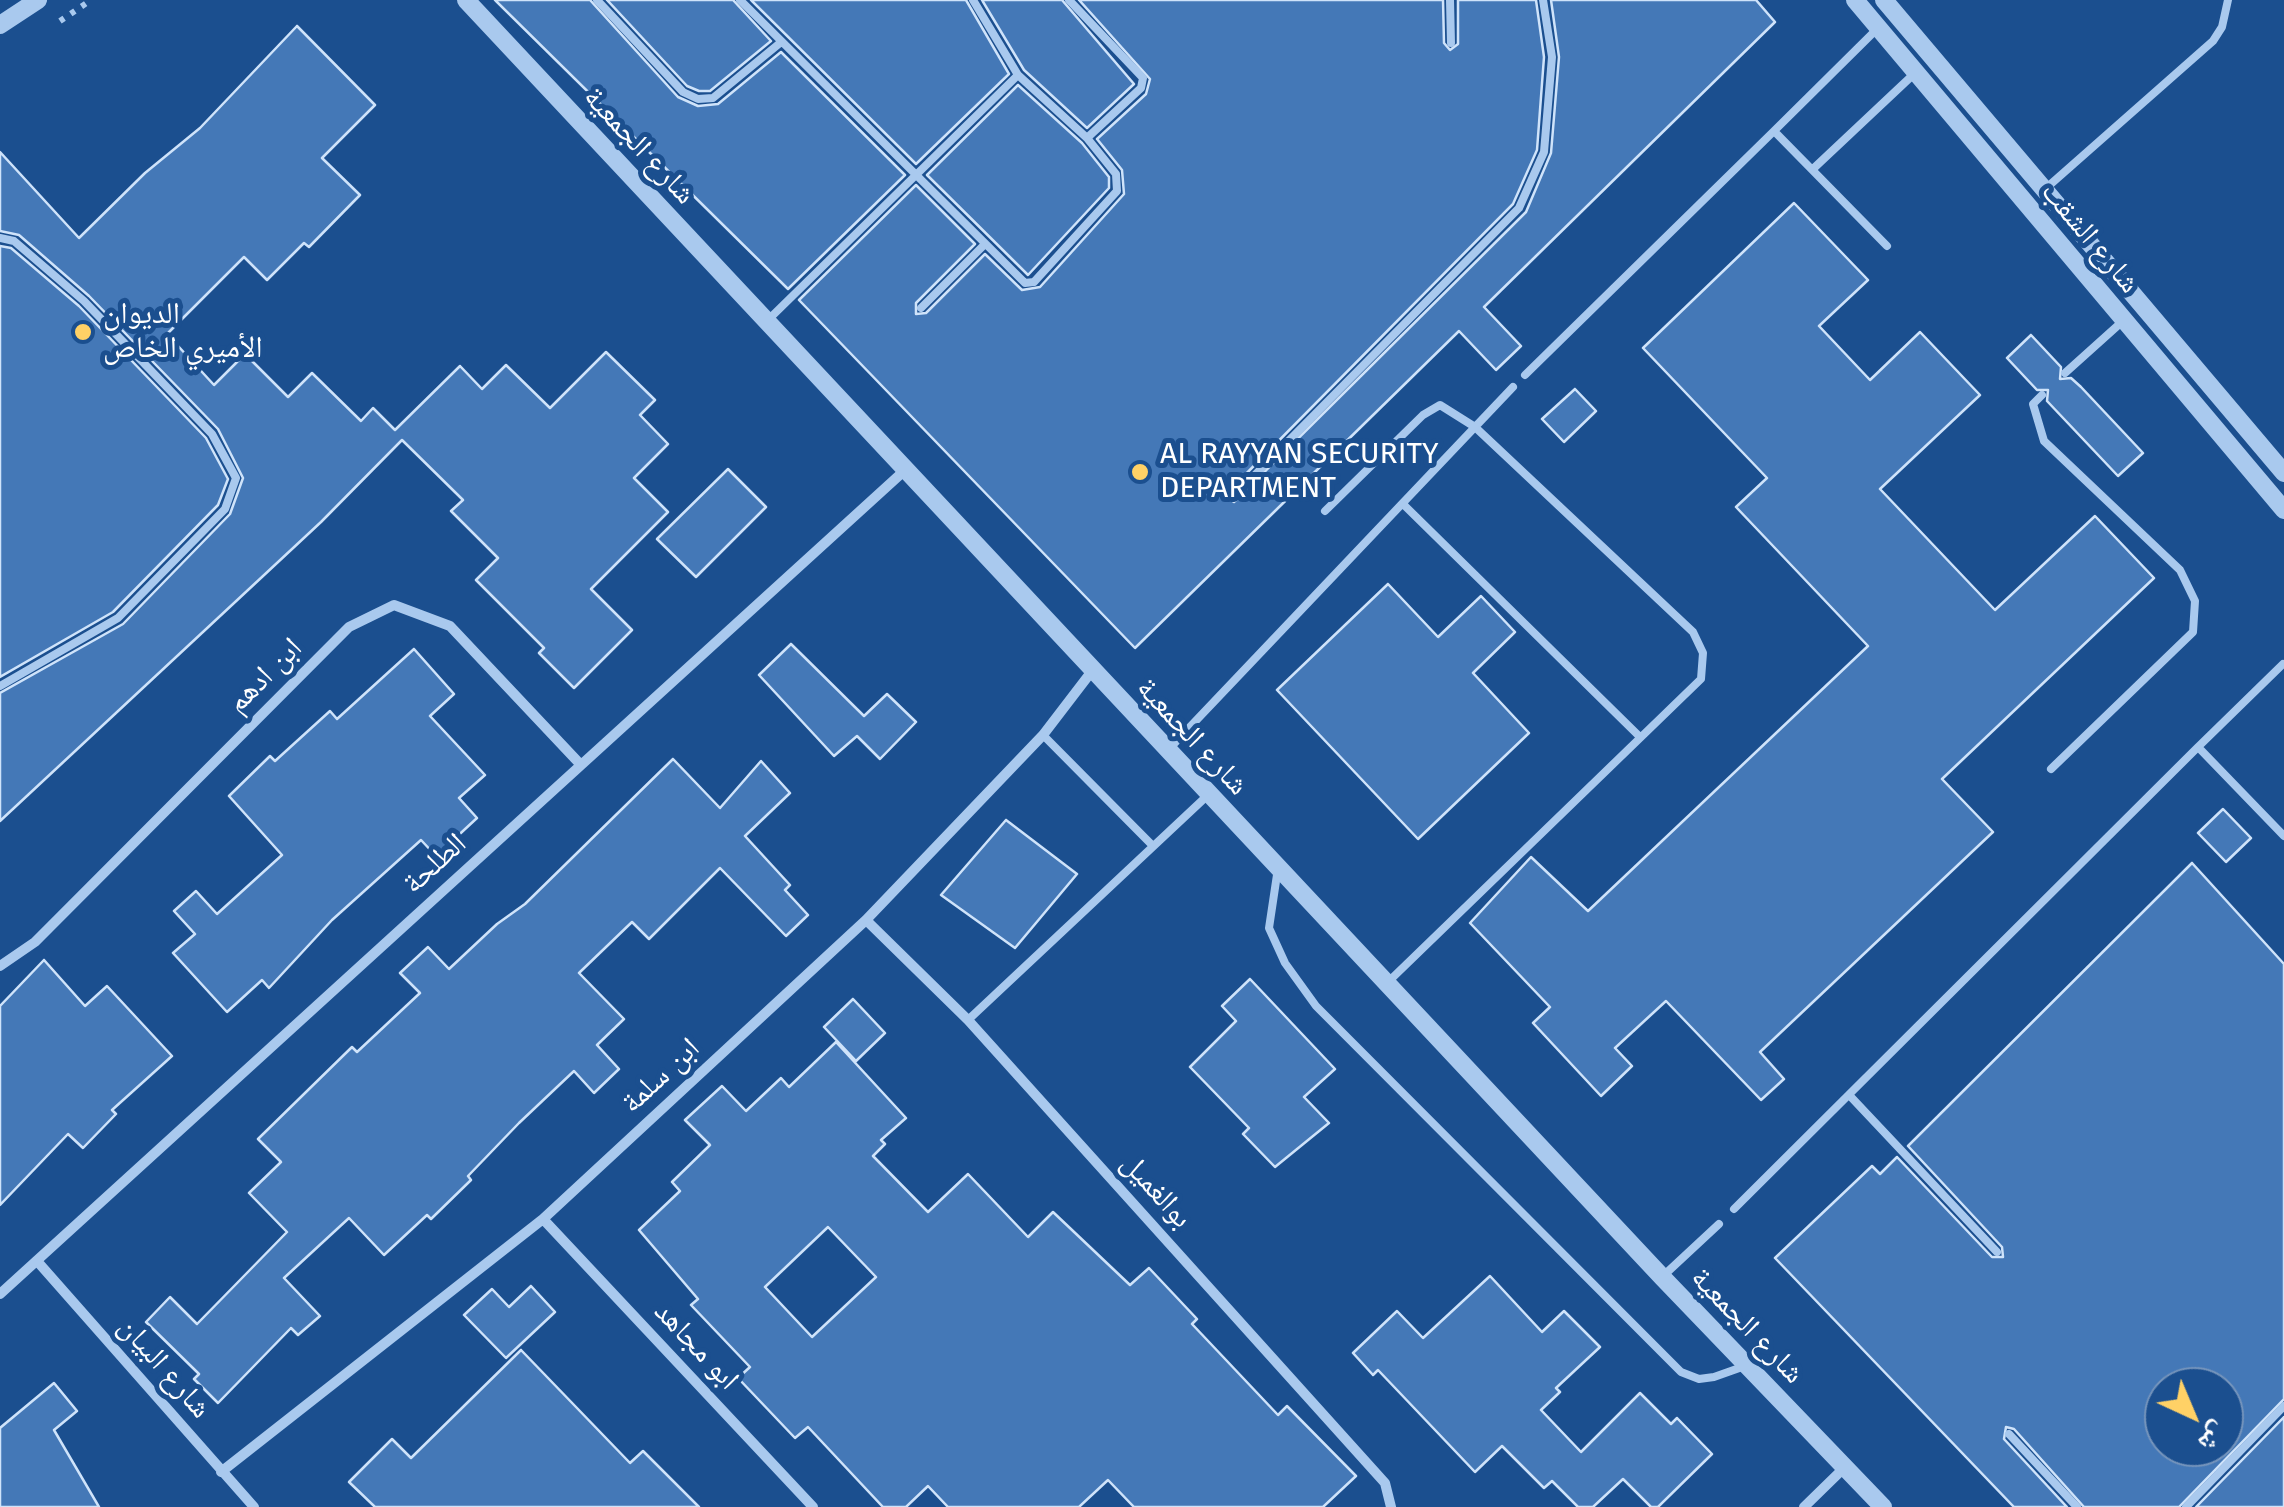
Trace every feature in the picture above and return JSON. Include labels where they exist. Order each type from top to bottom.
[{"type":"street","points":[[0,24],[38,0]]},
{"type":"street","name":"شارع الجمعية","points":[[466,0],[1662,1278],[1884,1507]]},
{"type":"street","name":"شارع الشقب","points":[[1855,0],[2284,510]]},
{"type":"street","name":"شارع الشقب","points":[[1884,0],[2284,473]]},
{"type":"street","points":[[2086,277],[2105,262]]},
{"type":"street","name":"الطلحة","points":[[0,1294],[904,471]]},
{"type":"street","name":"ابن ادهم","points":[[0,966],[35,942],[350,627],[394,605],[450,626],[581,765]]},
{"type":"street","name":"ابن سلمة","points":[[221,1472],[543,1220],[866,920],[1043,735],[1092,671]]},
{"type":"street","name":"بوالغميل","points":[[866,920],[968,1020],[1385,1483],[1392,1507]]},
{"type":"street","name":"ابو مجاهد","points":[[543,1220],[813,1507]]},
{"type":"street","name":"شارع البيان","points":[[37,1261],[254,1507]]},
{"type":"street","points":[[1804,1507],[1845,1468]]},
{"type":"lane","points":[[597,0],[683,92],[698,100],[712,98],[780,43]]},
{"type":"lane","points":[[740,0],[917,173],[1016,279],[1034,282],[1112,200],[1118,191],[1116,174],[1086,138],[1018,74],[973,0]]},
{"type":"lane","points":[[1069,0],[1143,78],[1129,100],[1086,138]]},
{"type":"lane","points":[[1450,0],[1451,43]]},
{"type":"lane","points":[[1235,495],[1519,208],[1544,152],[1552,57],[1544,0]]},
{"type":"lane","points":[[2044,190],[2213,41],[2222,27],[2228,0]]},
{"type":"lane","points":[[1526,375],[1878,28]]},
{"type":"lane","points":[[1814,168],[1915,73]]},
{"type":"lane","points":[[765,322],[1018,74]]},
{"type":"lane","points":[[1774,131],[1887,246]]},
{"type":"lane","points":[[0,238],[14,240],[84,301],[212,434],[236,478],[225,509],[118,618],[0,686]]},
{"type":"lane","points":[[921,308],[985,244]]},
{"type":"lane","points":[[2065,373],[2124,320]]},
{"type":"lane","points":[[1167,750],[1513,387]]},
{"type":"lane","points":[[2042,395],[2033,404],[2044,441],[2180,570],[2195,602],[2193,632],[2050,769]]},
{"type":"lane","points":[[1325,511],[1440,405],[1475,427],[1693,632],[1704,653],[1701,680],[1386,984]]},
{"type":"lane","points":[[1404,505],[1639,736]]},
{"type":"lane","points":[[1734,1209],[1852,1097],[2283,664]]},
{"type":"lane","points":[[1043,735],[1152,845]]},
{"type":"lane","points":[[2198,746],[2284,836]]},
{"type":"lane","points":[[968,1020],[1208,795]]},
{"type":"lane","points":[[1278,868],[1269,928],[1284,964],[1316,1006],[1681,1372],[1699,1379],[1714,1378],[1746,1365]]},
{"type":"lane","points":[[1852,1097],[1998,1252]]},
{"type":"lane","points":[[1662,1278],[1719,1224]]},
{"type":"lane","points":[[2186,1507],[2284,1406]]},
{"type":"lane","points":[[2009,1434],[2077,1507]]},
{"type":"building","points":[[495,0],[590,0],[678,97],[698,106],[718,104],[781,52],[905,175],[788,289]]},
{"type":"building","points":[[607,0],[733,0],[771,41],[710,91],[699,91],[687,86]]},
{"type":"building","points":[[751,0],[966,0],[1009,74],[916,164]]},
{"type":"building","points":[[982,0],[1062,0],[1134,84],[1087,128],[1024,70]]},
{"type":"building","name":"AL RAYYAN SECURITY DEPARTMENT","points":[[1079,0],[1443,0],[1444,43],[1450,50],[1458,44],[1458,0],[1536,0],[1544,57],[1537,150],[1513,204],[1230,490],[1228,498],[1234,502],[1526,212],[1551,153],[1559,57],[1551,0],[1756,0],[1775,22],[1484,307],[1521,346],[1496,370],[1459,331],[1135,648],[799,300],[916,185],[975,244],[916,303],[916,314],[926,313],[985,254],[1022,290],[1040,287],[1124,194],[1122,170],[1097,139],[1146,94],[1150,79]]},
{"type":"building","points":[[297,26],[375,105],[322,158],[360,195],[309,247],[304,243],[267,280],[244,257],[167,334],[214,385],[245,354],[288,397],[312,373],[361,421],[373,408],[395,430],[460,366],[482,389],[506,365],[550,408],[606,352],[655,400],[640,415],[668,444],[634,478],[668,512],[591,589],[632,630],[574,688],[539,653],[544,648],[476,580],[498,558],[451,511],[463,500],[402,440],[321,522],[0,821],[0,693],[123,624],[230,514],[243,478],[218,429],[89,296],[19,235],[0,231],[0,152],[79,238],[145,173],[200,128]]},
{"type":"building","points":[[1018,85],[1082,143],[1109,177],[1109,188],[1028,275],[927,175]]},
{"type":"building","points":[[1794,203],[1868,280],[1819,326],[1870,380],[1920,332],[1980,395],[1880,489],[1995,610],[2095,516],[2154,578],[1942,779],[1993,832],[1760,1052],[1784,1079],[1761,1100],[1666,1001],[1615,1048],[1632,1066],[1601,1096],[1533,1023],[1550,1007],[1470,923],[1531,857],[1588,911],[1868,646],[1736,507],[1767,478],[1643,348]]},
{"type":"building","points":[[0,246],[11,248],[79,306],[206,438],[228,479],[218,505],[113,612],[0,677]]},
{"type":"building","points":[[2031,335],[2061,367],[2060,379],[2071,378],[2143,453],[2118,476],[2047,401],[2048,390],[2037,390],[2007,358]]},
{"type":"building","points":[[1575,389],[1596,411],[1564,442],[1542,419]]},
{"type":"building","points":[[728,469],[766,507],[696,577],[657,539]]},
{"type":"building","points":[[1388,584],[1438,637],[1481,596],[1515,632],[1473,673],[1529,733],[1418,839],[1277,690]]},
{"type":"building","points":[[791,644],[864,716],[887,694],[916,722],[880,759],[857,736],[834,756],[759,675]]},
{"type":"building","points":[[414,649],[454,694],[430,716],[485,775],[459,798],[477,818],[436,856],[421,840],[332,920],[269,988],[262,980],[227,1012],[173,953],[195,934],[174,911],[196,891],[217,914],[282,855],[229,796],[270,756],[275,761],[330,711],[337,719]]},
{"type":"building","points":[[673,759],[720,808],[761,761],[790,793],[745,836],[790,885],[785,890],[808,915],[786,936],[720,868],[649,939],[632,922],[579,973],[624,1019],[597,1045],[619,1069],[594,1093],[574,1071],[519,1123],[468,1176],[471,1180],[431,1219],[427,1215],[384,1255],[349,1218],[284,1278],[320,1316],[298,1335],[291,1328],[218,1403],[194,1379],[199,1374],[146,1322],[170,1297],[197,1324],[287,1232],[249,1193],[281,1162],[258,1139],[352,1047],[357,1052],[420,993],[400,973],[428,947],[449,969],[525,904]]},
{"type":"building","points":[[2223,809],[2251,838],[2226,862],[2198,833]]},
{"type":"building","points":[[1006,820],[1077,874],[1015,948],[941,895]]},
{"type":"building","points":[[2192,863],[2284,964],[2284,1399],[2244,1440],[2244,1367],[2144,1367],[2144,1467],[2218,1467],[2179,1507],[2084,1507],[2014,1429],[2006,1427],[2004,1439],[2067,1507],[2014,1507],[1775,1258],[1872,1166],[1880,1174],[1897,1157],[1992,1257],[2003,1257],[2002,1247],[1908,1146]]},
{"type":"building","points":[[44,960],[85,1006],[107,986],[172,1056],[112,1110],[116,1114],[83,1148],[68,1134],[0,1205],[0,1006]]},
{"type":"building","points":[[1250,979],[1335,1069],[1304,1097],[1329,1123],[1275,1167],[1243,1134],[1249,1128],[1190,1067],[1236,1021],[1222,1006]]},
{"type":"building","points":[[853,999],[885,1033],[856,1061],[824,1027]]},
{"type":"building","points":[[836,1042],[906,1118],[881,1140],[885,1144],[873,1156],[928,1212],[968,1174],[1028,1237],[1053,1212],[1130,1285],[1149,1268],[1197,1319],[1192,1324],[1278,1415],[1287,1406],[1356,1476],[1323,1507],[1134,1507],[1108,1480],[1079,1507],[948,1507],[928,1486],[906,1507],[883,1507],[808,1427],[795,1438],[738,1378],[750,1367],[691,1305],[698,1299],[639,1230],[680,1191],[672,1182],[710,1145],[685,1120],[722,1086],[746,1111],[781,1078],[789,1087]],"holes":[[[828,1227],[876,1277],[812,1337],[765,1287]]]},
{"type":"building","points":[[1490,1276],[1542,1332],[1564,1311],[1600,1347],[1556,1388],[1560,1392],[1541,1410],[1581,1452],[1640,1393],[1671,1424],[1677,1418],[1712,1454],[1658,1507],[1651,1507],[1623,1479],[1593,1507],[1578,1507],[1552,1481],[1544,1488],[1502,1446],[1475,1472],[1378,1370],[1373,1375],[1353,1353],[1397,1311],[1423,1338]]},
{"type":"building","points":[[531,1286],[555,1312],[506,1358],[464,1315],[492,1289],[509,1307]]},
{"type":"building","points":[[521,1350],[630,1463],[643,1451],[699,1507],[375,1507],[349,1482],[392,1439],[411,1458]]},
{"type":"building","points":[[54,1383],[77,1411],[54,1430],[99,1507],[0,1507],[0,1428]]},
{"type":"building","points":[[2284,1417],[2284,1507],[2196,1507],[2235,1467],[2244,1467],[2244,1458]]},
{"type":"place","name":"الديوان الأميري الخاص","points":[[83,332]]},
{"type":"place","name":"AL RAYYAN SECURITY DEPARTMENT","points":[[1140,472]]}]
